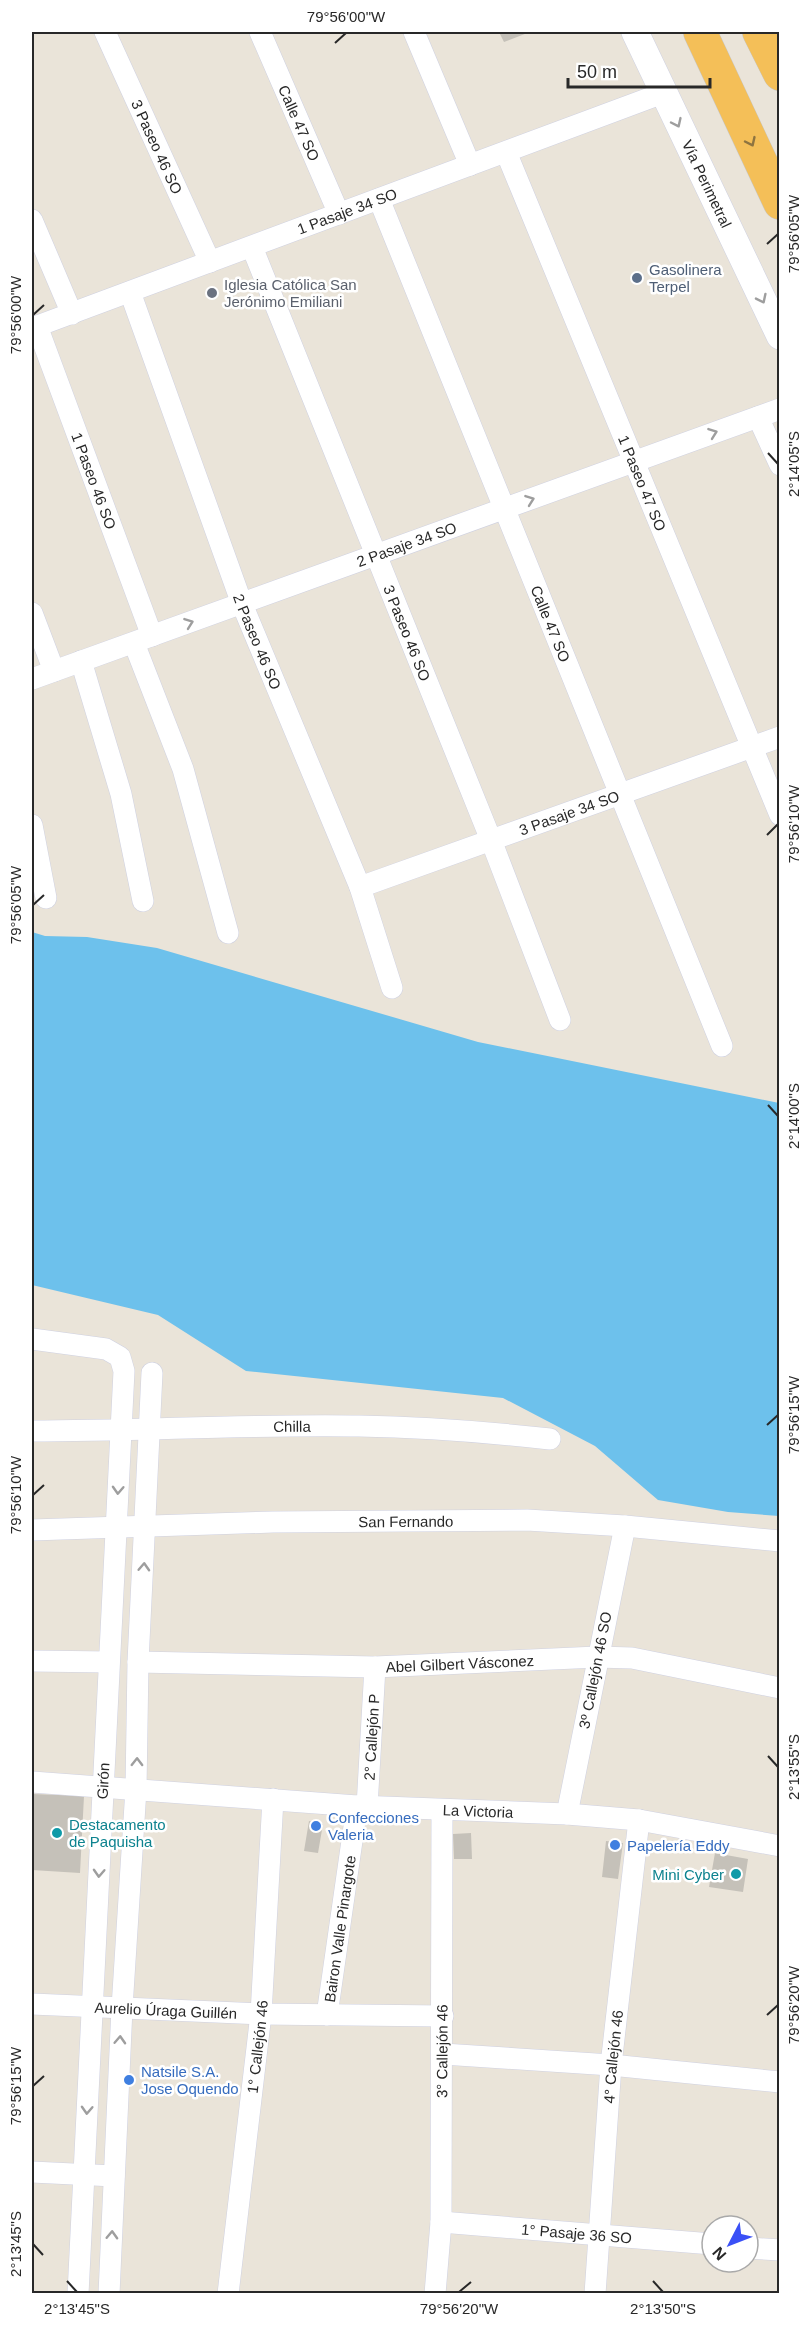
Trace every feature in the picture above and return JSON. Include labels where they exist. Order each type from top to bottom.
[{"type":"highway","points":[[700,32],[780,203]]},
{"type":"highway","points":[[759,32],[780,74]]},
{"type":"street","name":"3 Paseo 46 SO","points":[[105,32],[210,262]]},
{"type":"street","name":"Calle 47 SO","points":[[260,32],[339,214]]},
{"type":"street","points":[[414,32],[470,165]]},
{"type":"street","name":"Vía Perimetral","points":[[635,32],[780,336]]},
{"type":"street","name":"1 Pasaje 34 SO","points":[[34,327],[663,93]]},
{"type":"street","name":"1 Paseo 47 SO","points":[[506,152],[780,815]]},
{"type":"street","name":"Calle 47 SO","points":[[379,199],[722,1046]]},
{"type":"street","points":[[32,220],[72,314]]},
{"type":"street","name":"3 Paseo 46 SO","points":[[252,247],[491,840],[560,1020]]},
{"type":"street","name":"2 Paseo 46 SO","points":[[130,292],[242,604],[360,887],[392,988]]},
{"type":"street","name":"1 Paseo 46 SO","points":[[34,327],[143,640],[183,768],[228,933]]},
{"type":"street","name":"2 Pasaje 34 SO","points":[[32,679],[780,409]]},
{"type":"street","points":[[758,417],[780,465]]},
{"type":"street","points":[[32,613],[54,671]]},
{"type":"street","points":[[81,661],[121,794],[143,901]]},
{"type":"street","name":"3 Pasaje 34 SO","points":[[360,887],[780,737]]},
{"type":"street","points":[[32,825],[46,898]]},
{"type":"street","name":"Girón","points":[[32,1339],[106,1349],[120,1357],[124,1371],[78,2294]]},
{"type":"street","points":[[109,2294],[122,2008],[136,1789],[138,1662],[152,1373]]},
{"type":"street","name":"Chilla","points":[[32,1431],[358,1426],[470,1430],[550,1439]]},
{"type":"street","name":"San Fernando","points":[[32,1530],[484,1520],[573,1522],[780,1541]]},
{"type":"street","name":"3º Callejón 46 SO","points":[[567,1814],[625,1526]]},
{"type":"street","name":"Abel Gilbert Vásconez","points":[[138,1662],[375,1666],[597,1657],[632,1658],[780,1688]]},
{"type":"street","points":[[32,1661],[109,1662]]},
{"type":"street","name":"2° Callejón P","points":[[362,1806],[375,1666]]},
{"type":"street","name":"La Victoria","points":[[32,1782],[362,1806],[567,1814],[639,1820],[780,1846]]},
{"type":"street","name":"1° Callejón 46","points":[[228,2294],[261,2014],[273,1799]]},
{"type":"street","name":"Bairon Valle Pinargote","points":[[327,2015],[362,1806]]},
{"type":"street","name":"3° Callejón 46","points":[[435,2294],[441,2222],[442,1810]]},
{"type":"street","name":"4° Callejón 46","points":[[595,2294],[611,2065],[639,1820]]},
{"type":"street","name":"Aurelio Úraga Guillén","points":[[32,2004],[261,2014],[443,2016]]},
{"type":"street","points":[[443,2054],[611,2065],[780,2082]]},
{"type":"street","points":[[32,2172],[114,2176]]},
{"type":"street","name":"1° Pasaje 36 SO","points":[[441,2222],[700,2243]]},
{"type":"street","points":[[760,2249],[780,2250]]},
{"type":"water","points":[[32,932],[45,936],[87,937],[157,948],[478,1042],[779,1103],[779,1516],[728,1512],[658,1500],[595,1446],[503,1398],[246,1371],[158,1315],[32,1285]]},
{"type":"building","points":[[499,32],[530,32],[504,42]]},
{"type":"building","name":"Destacamento de Paquisha","points":[[32,1794],[84,1796],[80,1873],[32,1870]]},
{"type":"building","points":[[309,1821],[323,1824],[318,1853],[304,1851]]},
{"type":"building","points":[[471,1833],[472,1859],[454,1859],[453,1834]]},
{"type":"building","points":[[606,1841],[623,1843],[618,1879],[602,1877]]},
{"type":"building","points":[[715,1853],[748,1859],[743,1892],[709,1887]]},
{"type":"place","name":"Gasolinera Terpel","points":[[637,278]]},
{"type":"place","name":"Iglesia Católica San Jerónimo Emiliani","points":[[212,293]]},
{"type":"place","name":"Confecciones Valeria","points":[[316,1826]]},
{"type":"place","name":"Destacamento de Paquisha","points":[[57,1833]]},
{"type":"place","name":"Papelería Eddy","points":[[615,1845]]},
{"type":"place","name":"Mini Cyber","points":[[736,1874]]},
{"type":"place","name":"Natsile S.A. Jose Oquendo","points":[[129,2080]]}]
